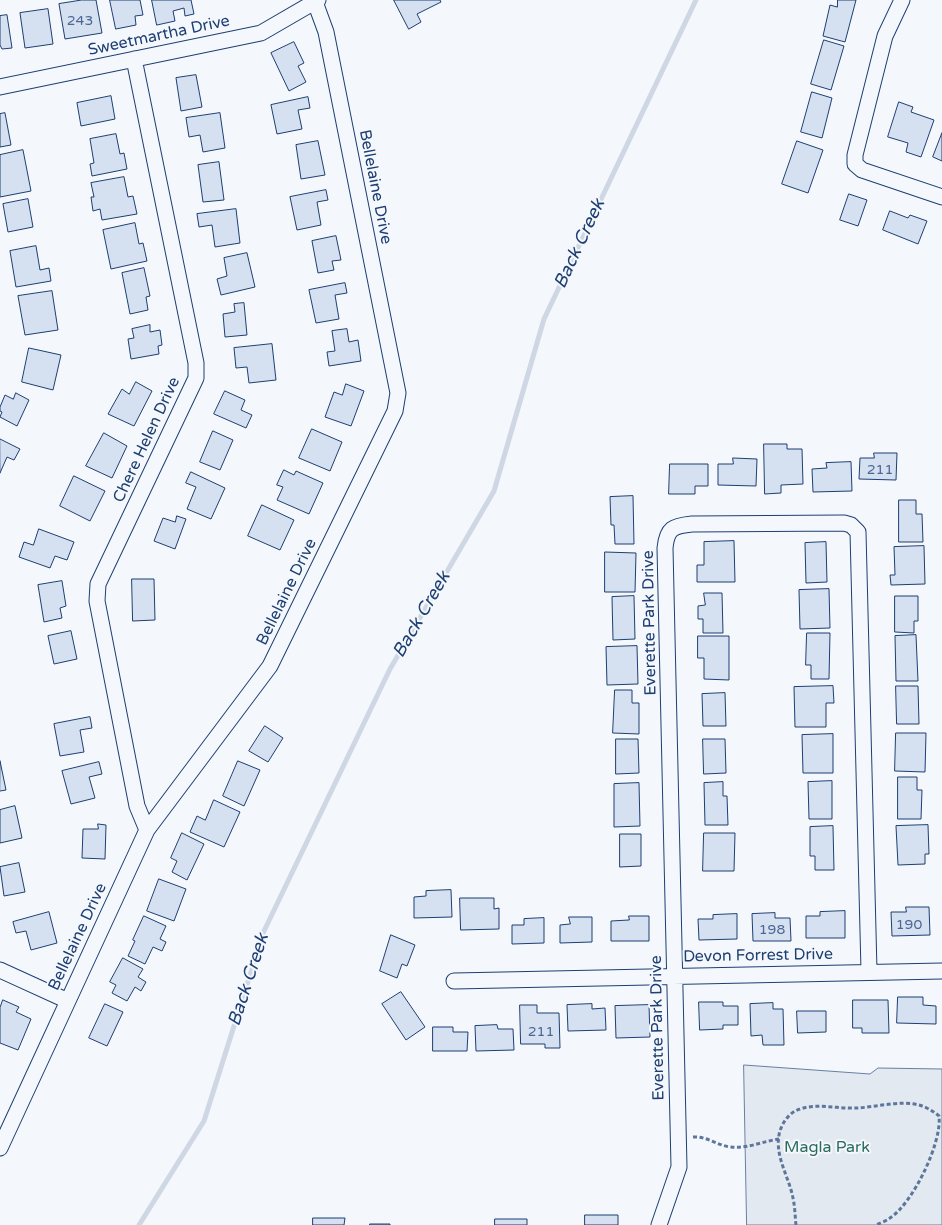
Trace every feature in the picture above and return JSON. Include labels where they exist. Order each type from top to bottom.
[{"type":"street","points":[[902,0],[885,36],[854,155],[854,164],[862,170],[942,197]]},
{"type":"street","name":"Sweetmartha Drive","points":[[0,87],[261,33],[316,1]]},
{"type":"street","name":"Bellelaine Drive","points":[[0,1148],[147,830],[270,666],[395,411],[398,393],[326,32],[316,1]]},
{"type":"street","name":"Chere Helen Drive","points":[[134,59],[196,364],[196,378],[98,584],[97,601],[135,796],[147,830]]},
{"type":"street","name":"Everette Park Drive","points":[[659,1225],[679,1167],[666,548],[666,536],[672,528],[692,524],[844,523],[851,525],[858,532],[869,972]]},
{"type":"street","points":[[0,970],[68,1001]]},
{"type":"street","name":"Devon Forrest Drive","points":[[454,980],[942,971]]},
{"type":"path","points":[[796,1225],[793,1198],[781,1162],[779,1139],[783,1124],[791,1114],[800,1109],[819,1106],[858,1108],[918,1104],[939,1116],[941,1134],[924,1176],[910,1199],[890,1219],[876,1225]]},
{"type":"path","points":[[678,1137],[699,1137],[730,1148],[779,1139]]},
{"type":"green space","name":"Magla Park","points":[[744,1065],[870,1074],[878,1068],[942,1069],[942,1225],[747,1225]]},
{"type":"building","points":[[82,0],[96,0],[102,33],[65,39],[59,4]]},
{"type":"building","points":[[110,0],[140,0],[143,15],[135,16],[136,25],[116,29]]},
{"type":"building","points":[[152,0],[191,0],[194,14],[185,16],[184,8],[173,11],[175,21],[157,25]]},
{"type":"building","points":[[394,0],[440,0],[441,2],[417,14],[421,22],[409,29]]},
{"type":"building","points":[[838,0],[856,0],[845,42],[823,36],[830,5],[837,7]]},
{"type":"building","points":[[48,9],[53,44],[25,48],[20,13]]},
{"type":"building","points":[[7,15],[12,48],[2,49],[0,45],[0,16]]},
{"type":"building","points":[[824,40],[844,46],[831,90],[811,84]]},
{"type":"building","points":[[294,42],[304,63],[298,66],[306,82],[289,91],[271,53]]},
{"type":"building","points":[[196,75],[202,107],[181,111],[176,78]]},
{"type":"building","points":[[812,92],[832,98],[822,138],[801,132]]},
{"type":"building","points":[[111,96],[115,119],[81,126],[77,103]]},
{"type":"building","points":[[308,97],[310,108],[298,110],[302,129],[277,134],[271,105]]},
{"type":"building","points":[[899,102],[913,107],[911,112],[934,120],[921,157],[906,152],[908,143],[888,137]]},
{"type":"building","points":[[5,113],[11,145],[0,147],[0,114]]},
{"type":"building","points":[[220,113],[225,148],[203,152],[200,135],[189,137],[186,118]]},
{"type":"building","points":[[942,133],[942,161],[933,157]]},
{"type":"building","points":[[116,134],[120,154],[124,153],[127,169],[92,176],[90,164],[94,163],[90,139]]},
{"type":"building","points":[[318,141],[325,175],[301,179],[296,145]]},
{"type":"building","points":[[797,141],[823,150],[808,193],[782,184]]},
{"type":"building","points":[[23,150],[31,191],[0,197],[0,155]]},
{"type":"building","points":[[219,162],[224,200],[203,202],[198,165]]},
{"type":"building","points":[[124,177],[128,197],[133,196],[137,214],[102,220],[100,209],[93,211],[91,197],[94,197],[91,183]]},
{"type":"building","points":[[326,190],[328,200],[317,202],[321,225],[297,230],[290,197]]},
{"type":"building","points":[[849,194],[867,200],[858,226],[840,220]]},
{"type":"building","points":[[28,199],[33,227],[8,232],[3,204]]},
{"type":"building","points":[[236,209],[240,243],[215,247],[212,225],[199,227],[197,214]]},
{"type":"building","points":[[890,211],[908,218],[910,215],[927,221],[918,244],[883,230]]},
{"type":"building","points":[[135,223],[139,244],[143,243],[147,261],[111,269],[103,230]]},
{"type":"building","points":[[336,236],[341,260],[332,261],[334,270],[318,273],[312,241]]},
{"type":"building","points":[[36,246],[40,270],[49,268],[51,281],[16,287],[10,251]]},
{"type":"building","points":[[247,253],[255,287],[221,295],[217,279],[227,276],[224,258]]},
{"type":"building","points":[[144,268],[150,296],[146,297],[148,310],[130,314],[122,273]]},
{"type":"building","points":[[345,283],[347,293],[335,295],[339,319],[316,323],[309,290]]},
{"type":"building","points":[[52,291],[58,330],[25,335],[18,296]]},
{"type":"building","points":[[244,303],[247,335],[225,337],[223,314],[235,312],[234,304]]},
{"type":"building","points":[[150,325],[150,332],[160,330],[162,345],[158,346],[159,354],[131,359],[128,339],[134,338],[132,329]]},
{"type":"building","points":[[347,329],[349,342],[358,340],[361,361],[329,366],[327,352],[335,351],[332,331]]},
{"type":"building","points":[[272,344],[276,380],[249,383],[247,367],[236,368],[234,348]]},
{"type":"building","points":[[29,348],[61,355],[53,390],[22,382]]},
{"type":"building","points":[[136,382],[152,391],[134,426],[108,414],[122,389],[129,394]]},
{"type":"building","points":[[346,384],[364,391],[351,426],[325,417],[334,392],[342,395]]},
{"type":"building","points":[[225,391],[245,400],[241,410],[252,415],[246,428],[214,414]]},
{"type":"building","points":[[16,393],[29,400],[17,426],[0,417],[2,412],[0,407],[5,395],[13,399]]},
{"type":"building","points":[[312,429],[342,442],[330,471],[299,458]]},
{"type":"building","points":[[213,431],[233,440],[220,470],[200,462]]},
{"type":"building","points":[[104,433],[127,446],[112,478],[86,466]]},
{"type":"building","points":[[0,439],[20,449],[14,460],[7,457],[0,473]]},
{"type":"building","points":[[764,444],[787,444],[787,449],[802,449],[803,484],[781,485],[781,493],[765,494]]},
{"type":"building","points":[[874,453],[897,453],[896,480],[859,479],[860,458],[874,458]]},
{"type":"building","points":[[733,458],[757,459],[756,486],[718,485],[718,464],[733,464]]},
{"type":"building","points":[[851,462],[852,491],[813,492],[812,469],[827,468],[826,463]]},
{"type":"building","points":[[670,464],[708,464],[708,486],[695,486],[695,494],[669,494]]},
{"type":"building","points":[[284,470],[294,475],[296,471],[323,483],[309,514],[277,500],[283,487],[277,485]]},
{"type":"building","points":[[191,472],[225,488],[211,519],[187,509],[196,487],[186,483]]},
{"type":"building","points":[[74,476],[105,491],[90,521],[60,506]]},
{"type":"building","points":[[633,496],[634,544],[615,544],[614,525],[611,525],[610,497]]},
{"type":"building","points":[[899,500],[916,500],[916,514],[922,514],[923,542],[899,542]]},
{"type":"building","points":[[262,505],[294,520],[280,550],[248,536]]},
{"type":"building","points":[[177,516],[186,519],[175,549],[154,541],[163,518],[175,522]]},
{"type":"building","points":[[39,529],[74,542],[67,560],[55,556],[50,568],[19,557],[24,542],[33,545]]},
{"type":"building","points":[[734,541],[735,582],[697,582],[697,565],[704,565],[704,542]]},
{"type":"building","points":[[826,542],[827,582],[806,583],[805,543]]},
{"type":"building","points":[[924,546],[925,584],[891,585],[890,575],[895,575],[894,547]]},
{"type":"building","points":[[605,552],[636,553],[635,592],[605,592]]},
{"type":"building","points":[[132,579],[154,579],[155,620],[133,621]]},
{"type":"building","points":[[62,581],[66,606],[60,608],[62,618],[44,622],[38,585]]},
{"type":"building","points":[[829,589],[830,628],[800,629],[799,590]]},
{"type":"building","points":[[704,593],[722,593],[723,633],[703,633],[703,619],[698,619],[698,606],[705,605]]},
{"type":"building","points":[[634,596],[635,639],[613,640],[612,597]]},
{"type":"building","points":[[895,596],[918,596],[918,621],[914,621],[914,633],[895,632]]},
{"type":"building","points":[[71,631],[77,659],[54,664],[48,636]]},
{"type":"building","points":[[807,633],[830,633],[829,679],[811,679],[811,665],[806,665]]},
{"type":"building","points":[[916,635],[918,681],[896,681],[895,636]]},
{"type":"building","points":[[698,636],[729,636],[729,680],[704,679],[704,658],[698,658]]},
{"type":"building","points":[[637,646],[638,684],[607,685],[606,647]]},
{"type":"building","points":[[833,686],[834,703],[826,703],[826,727],[795,727],[794,687]]},
{"type":"building","points":[[896,686],[918,686],[919,724],[897,724]]},
{"type":"building","points":[[615,690],[632,690],[632,703],[639,703],[639,734],[613,733]]},
{"type":"building","points":[[725,693],[726,726],[703,726],[702,694]]},
{"type":"building","points":[[90,717],[92,728],[80,730],[84,752],[60,756],[54,724]]},
{"type":"building","points":[[265,726],[283,738],[268,762],[249,751]]},
{"type":"building","points":[[896,733],[926,733],[925,772],[895,771]]},
{"type":"building","points":[[833,734],[833,773],[803,773],[802,735]]},
{"type":"building","points":[[616,739],[638,739],[639,773],[616,774]]},
{"type":"building","points":[[703,739],[725,739],[726,773],[704,774]]},
{"type":"building","points":[[0,761],[6,790],[0,791]]},
{"type":"building","points":[[238,761],[260,770],[244,806],[223,796]]},
{"type":"building","points":[[99,762],[102,774],[89,777],[95,798],[71,804],[62,771]]},
{"type":"building","points":[[898,777],[917,777],[917,790],[922,790],[921,819],[898,819]]},
{"type":"building","points":[[832,781],[832,819],[809,819],[808,782]]},
{"type":"building","points":[[723,782],[723,796],[727,796],[728,825],[705,825],[704,783]]},
{"type":"building","points":[[639,783],[640,826],[614,827],[614,784]]},
{"type":"building","points":[[214,800],[240,812],[224,847],[190,832],[197,816],[205,820]]},
{"type":"building","points":[[15,806],[22,838],[0,843],[0,810]]},
{"type":"building","points":[[98,824],[106,825],[105,859],[82,858],[83,829],[98,829]]},
{"type":"building","points":[[928,825],[929,854],[925,854],[925,864],[898,865],[896,826]]},
{"type":"building","points":[[833,826],[834,870],[815,870],[815,856],[810,856],[810,827]]},
{"type":"building","points":[[182,833],[204,844],[187,880],[172,872],[177,861],[171,858]]},
{"type":"building","points":[[704,833],[735,833],[734,871],[703,871]]},
{"type":"building","points":[[620,834],[641,834],[641,866],[620,867]]},
{"type":"building","points":[[19,863],[25,892],[4,896],[0,867]]},
{"type":"building","points":[[159,879],[186,889],[174,921],[147,911]]},
{"type":"building","points":[[451,890],[452,917],[414,918],[414,897],[426,896],[426,891]]},
{"type":"building","points":[[460,898],[494,898],[494,909],[499,908],[499,929],[461,930]]},
{"type":"building","points":[[906,907],[929,907],[930,935],[892,936],[891,912],[906,912]]},
{"type":"building","points":[[845,911],[845,938],[806,938],[806,916],[820,916],[820,912]]},
{"type":"building","points":[[49,912],[57,943],[31,950],[26,931],[16,933],[13,922]]},
{"type":"building","points":[[775,913],[775,918],[790,918],[791,941],[753,941],[752,914]]},
{"type":"building","points":[[737,914],[737,939],[699,940],[698,919],[713,919],[713,915]]},
{"type":"building","points":[[144,916],[166,926],[160,939],[166,942],[162,951],[153,947],[145,964],[128,956]]},
{"type":"building","points":[[629,916],[649,916],[649,941],[611,941],[611,921],[629,920]]},
{"type":"building","points":[[569,917],[592,917],[592,942],[560,943],[560,925],[570,924]]},
{"type":"building","points":[[544,918],[544,943],[512,944],[512,925],[524,925],[524,919]]},
{"type":"building","points":[[391,935],[415,945],[407,966],[402,964],[397,978],[380,971]]},
{"type":"building","points":[[123,958],[143,969],[138,977],[146,982],[141,991],[135,987],[127,1001],[112,993],[116,985],[110,982]]},
{"type":"building","points":[[401,992],[425,1027],[406,1040],[382,1004]]},
{"type":"building","points":[[898,997],[923,997],[923,1005],[936,1006],[936,1024],[897,1023]]},
{"type":"building","points":[[3,1000],[19,1007],[16,1012],[31,1019],[18,1050],[0,1043],[0,1008]]},
{"type":"building","points":[[853,1000],[888,1000],[889,1033],[862,1033],[862,1028],[853,1028]]},
{"type":"building","points":[[699,1002],[723,1002],[723,1006],[738,1006],[738,1025],[723,1025],[723,1029],[700,1030]]},
{"type":"building","points":[[773,1003],[773,1009],[783,1009],[784,1045],[763,1045],[762,1035],[751,1036],[750,1004]]},
{"type":"building","points":[[105,1004],[123,1012],[107,1046],[89,1038]]},
{"type":"building","points":[[592,1004],[592,1009],[605,1008],[606,1030],[568,1031],[567,1005]]},
{"type":"building","points":[[520,1005],[537,1005],[537,1013],[559,1013],[560,1048],[545,1048],[545,1044],[521,1044]]},
{"type":"building","points":[[649,1005],[650,1037],[616,1038],[615,1006]]},
{"type":"building","points":[[797,1011],[826,1011],[826,1032],[798,1033]]},
{"type":"building","points":[[497,1025],[498,1029],[513,1029],[514,1050],[476,1051],[475,1026]]},
{"type":"building","points":[[433,1027],[453,1027],[453,1032],[468,1032],[467,1051],[433,1051]]},
{"type":"building","points":[[585,1215],[618,1215],[618,1225],[585,1225]]},
{"type":"building","points":[[313,1218],[345,1218],[344,1225],[313,1225]]},
{"type":"building","points":[[495,1219],[527,1219],[527,1225],[495,1225]]},
{"type":"building","points":[[390,1224],[390,1225],[370,1225]]},
{"type":"waterway","name":"Back Creek","points":[[139,1225],[204,1121],[264,931],[390,669],[494,491],[544,319],[696,0]]}]
